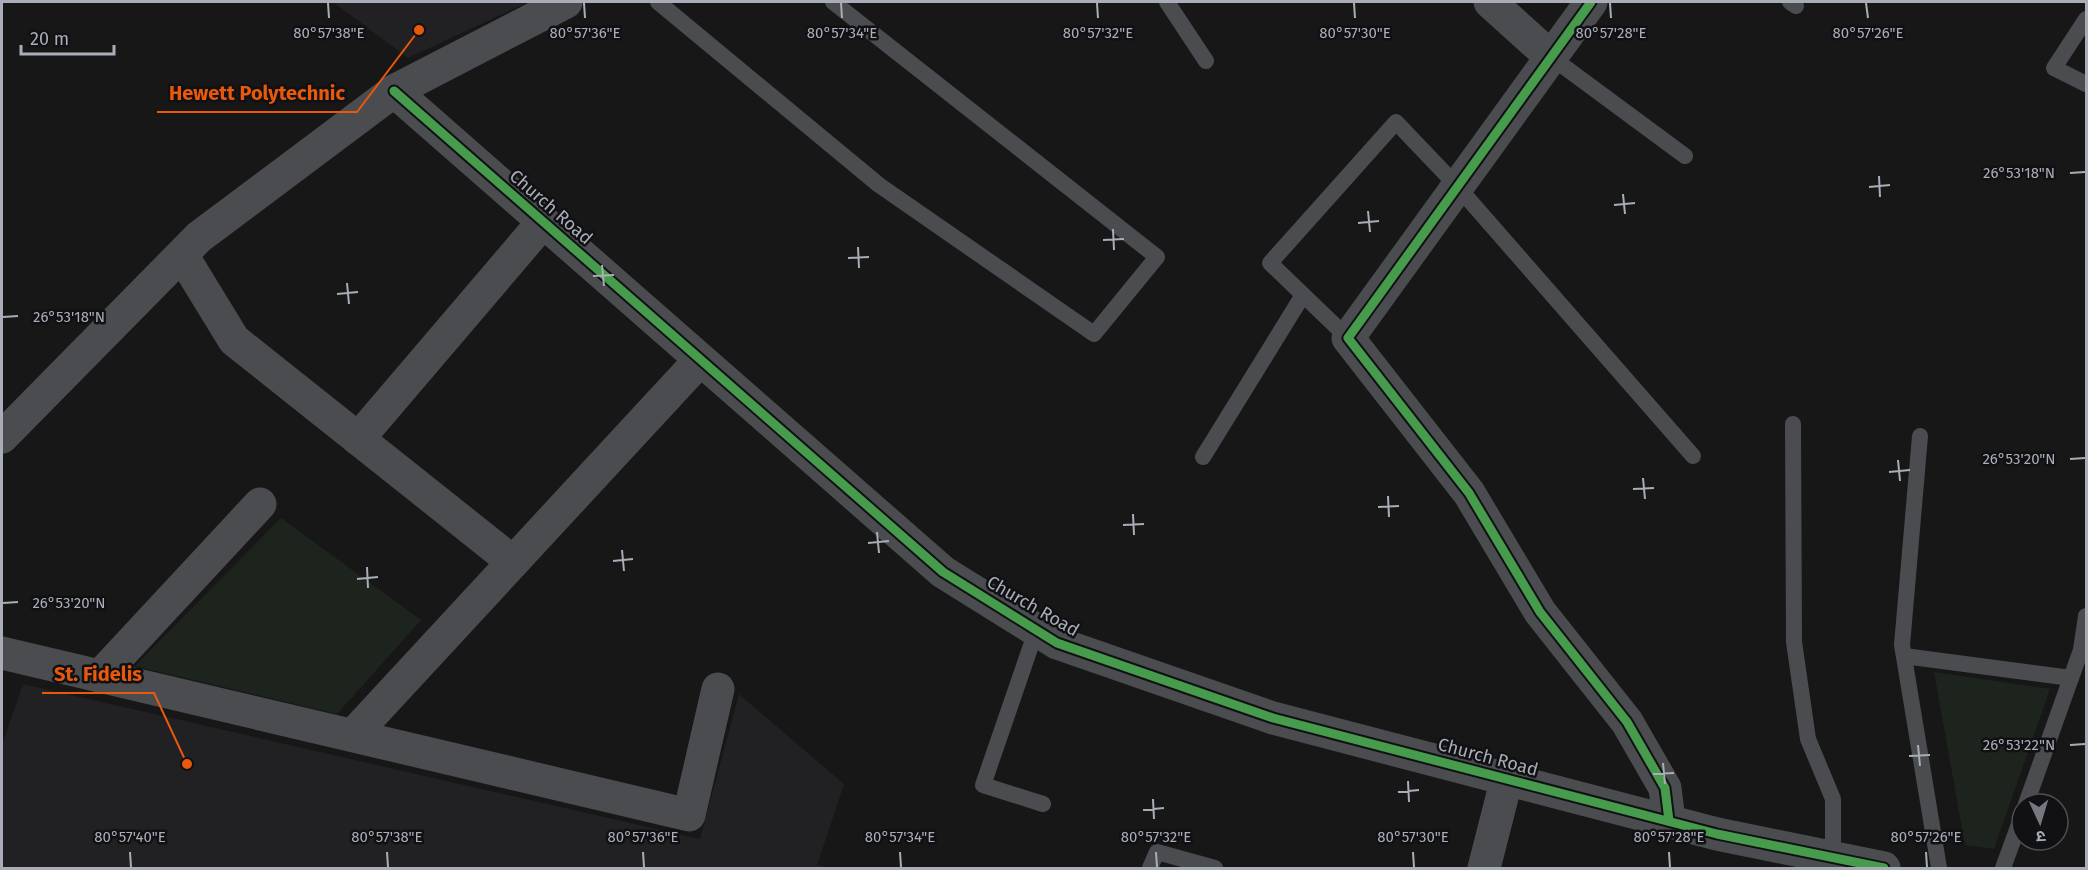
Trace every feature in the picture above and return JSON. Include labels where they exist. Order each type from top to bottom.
[{"type":"street","points":[[2,437],[199,237],[393,91],[566,2]]},
{"type":"street","points":[[1490,2],[1551,57]]},
{"type":"street","points":[[1591,2],[1348,338],[1469,493],[1540,612],[1627,722],[1665,788],[1669,821]]},
{"type":"street","name":"Church Road","points":[[393,91],[943,572],[1057,643],[1274,718],[1669,821],[1884,868]]},
{"type":"street","points":[[358,439],[543,222]]},
{"type":"street","points":[[182,255],[234,340],[513,562]]},
{"type":"street","points":[[353,735],[700,360]]},
{"type":"street","points":[[100,675],[260,504]]},
{"type":"street","points":[[2,653],[689,815],[718,689]]},
{"type":"street","points":[[1484,868],[1507,778]]},
{"type":"lane","points":[[658,2],[879,185],[1094,334],[1157,257],[832,2]]},
{"type":"lane","points":[[1167,2],[1206,61]]},
{"type":"lane","points":[[2086,19],[2054,68],[2086,84]]},
{"type":"lane","points":[[1551,57],[1685,156]]},
{"type":"lane","points":[[1348,338],[1270,262],[1396,122],[1457,186],[1693,456]]},
{"type":"lane","points":[[1203,457],[1304,295]]},
{"type":"lane","points":[[1793,424],[1794,642],[1808,739],[1833,799],[1833,858]]},
{"type":"lane","points":[[1920,436],[1902,645],[1939,868]]},
{"type":"lane","points":[[2030,792],[2081,650],[2086,616]]},
{"type":"lane","points":[[1036,631],[983,785],[1043,804]]},
{"type":"lane","points":[[1904,656],[2071,678]]},
{"type":"lane","points":[[2003,868],[2010,849]]},
{"type":"lane","points":[[1150,868],[1157,852],[1215,868]]},
{"type":"shaded area","points":[[333,2],[528,2],[408,58]]},
{"type":"shaded area","points":[[281,518],[421,620],[337,714],[135,666]]},
{"type":"shaded area","points":[[1934,672],[2050,689],[2014,792],[2010,792],[2010,803],[1994,849],[1965,845]]},
{"type":"shaded area","points":[[23,684],[700,839],[739,694],[844,784],[817,865],[832,868],[2,868],[2,745]]},
{"type":"cycle path","points":[[1591,2],[1348,338],[1469,493],[1540,612],[1627,722],[1665,788],[1669,821]]},
{"type":"cycle path","points":[[394,91],[943,572],[1057,643],[1273,718],[1717,834],[1884,868]]},
{"type":"place","name":"Hewett Polytechnic","points":[[419,30]]},
{"type":"place","name":"St. Fidelis","points":[[187,764]]}]
